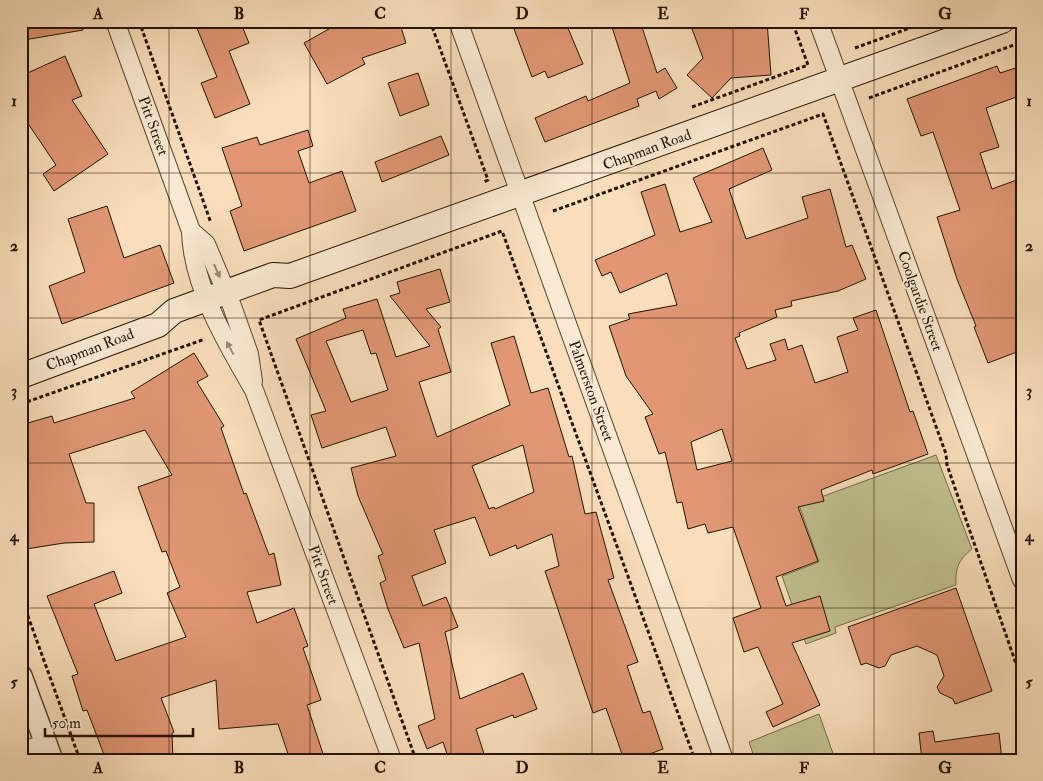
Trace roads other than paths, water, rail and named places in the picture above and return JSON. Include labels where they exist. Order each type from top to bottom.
[{"type":"main road","name":"Chapman Road","points":[[21,376],[158,324],[179,326],[220,303],[283,286],[290,276],[1002,21]]},
{"type":"street","name":"Pitt Street","points":[[115,21],[191,231],[192,250],[249,354],[254,390],[392,760]]},
{"type":"street","name":"Palmerston Street","points":[[458,21],[724,760]]},
{"type":"street","name":"Coolgardie Street","points":[[818,21],[1022,580]]},
{"type":"street","points":[[21,676],[49,751],[21,752]]}]
